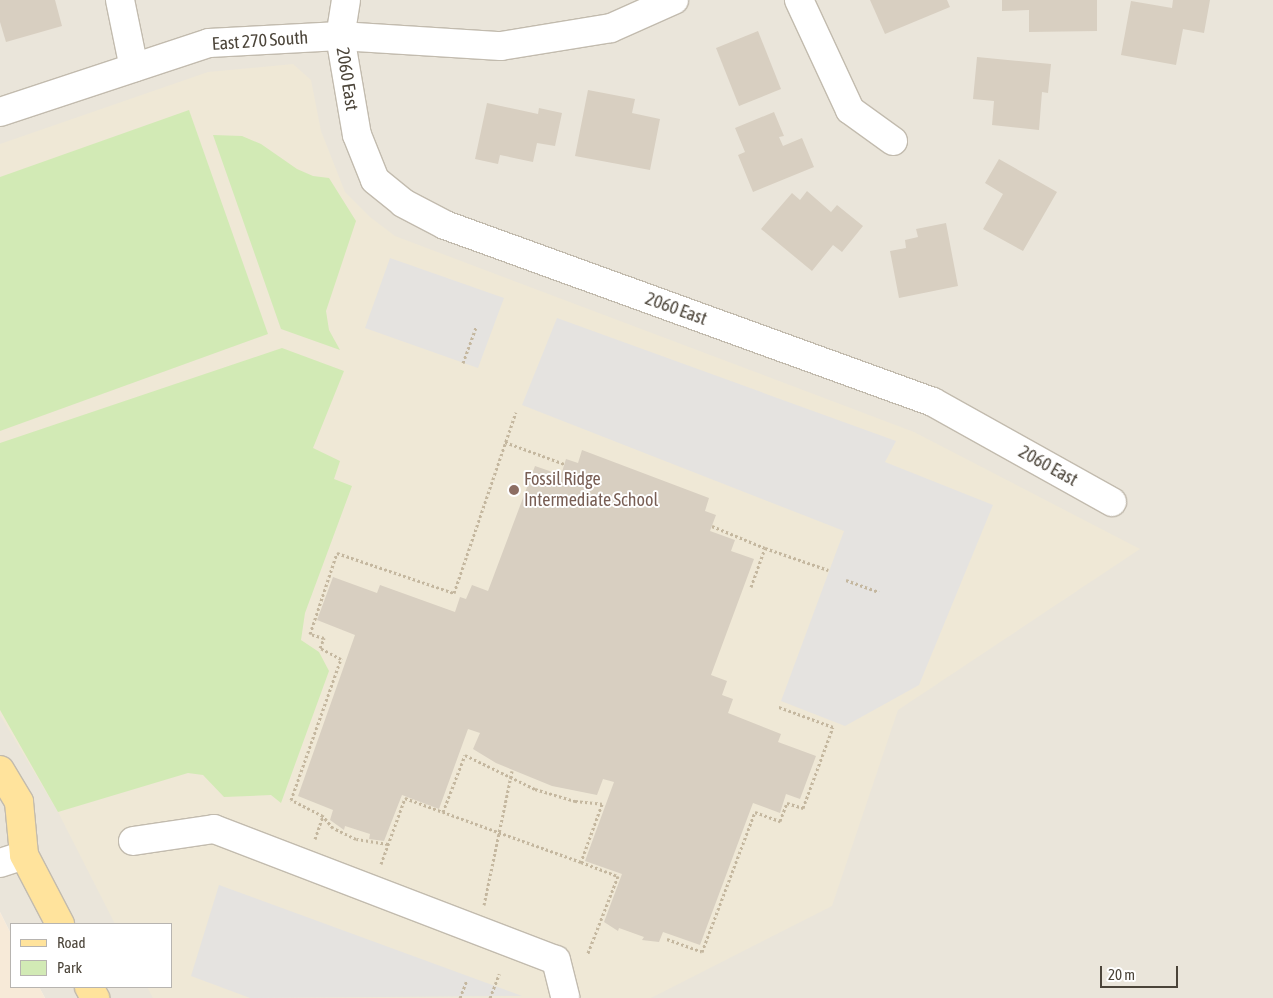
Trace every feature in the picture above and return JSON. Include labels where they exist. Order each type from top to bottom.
[{"type":"main road","points":[[0,770],[19,802],[12,859]]},
{"type":"main road","points":[[0,841],[59,923]]},
{"type":"street","points":[[120,0],[134,68]]},
{"type":"street","name":"2060 East","points":[[346,0],[340,36],[357,134],[375,180],[403,203],[445,225],[933,402],[1112,502]]},
{"type":"street","name":"East 270 South","points":[[0,112],[209,43],[340,36],[501,46],[612,28],[674,0]]},
{"type":"street","points":[[799,0],[850,110],[893,141]]},
{"type":"street","points":[[132,841],[214,829],[556,960],[565,998]]},
{"type":"path","points":[[463,363],[476,327]]},
{"type":"path","points":[[388,844],[356,839],[333,828],[323,816],[291,800],[341,659],[320,648],[324,638],[310,634],[337,553],[454,594],[516,412]]},
{"type":"path","points":[[505,442],[564,464]]},
{"type":"path","points":[[712,526],[765,548],[828,570]]},
{"type":"path","points":[[752,587],[765,548]]},
{"type":"path","points":[[846,580],[880,592]]},
{"type":"path","points":[[667,939],[702,952],[755,812],[780,821],[787,803],[803,808],[833,727],[779,707]]},
{"type":"path","points":[[443,812],[465,755],[511,778],[575,801],[602,804],[581,862]]},
{"type":"path","points":[[484,908],[512,771]]},
{"type":"path","points":[[379,867],[405,798],[618,876],[588,953]]},
{"type":"path","points":[[314,842],[323,816]]},
{"type":"path","points":[[490,998],[499,974]]},
{"type":"path","points":[[460,998],[467,980]]},
{"type":"shaded area","points":[[0,0],[1273,0],[1273,998],[45,998],[40,988],[172,988],[172,923],[10,923],[10,932],[0,912]]},
{"type":"shaded area","name":"Fossil Ridge Intermediate School","points":[[293,64],[311,80],[321,131],[345,192],[370,217],[395,236],[914,432],[1140,549],[898,710],[832,906],[651,998],[153,998],[148,988],[172,988],[172,923],[114,923],[58,812],[0,715],[0,144],[208,72]]},
{"type":"shaded area","points":[[390,258],[504,298],[478,368],[365,328]]},
{"type":"shaded area","points":[[557,318],[896,441],[885,462],[993,505],[919,685],[845,726],[781,701],[844,531],[522,405]]},
{"type":"shaded area","points":[[219,885],[522,996],[250,998],[191,976]]},
{"type":"shaded area","points":[[0,912],[10,932],[10,988],[40,988],[45,998],[0,998]]},
{"type":"green space","points":[[189,110],[268,334],[0,431],[0,177]]},
{"type":"green space","points":[[213,135],[242,136],[261,144],[297,169],[313,176],[329,178],[356,221],[326,311],[329,330],[340,350],[281,329]]},
{"type":"green space","points":[[282,348],[344,371],[313,448],[340,461],[334,479],[352,486],[305,613],[301,640],[319,652],[329,671],[281,803],[271,795],[224,797],[203,775],[188,773],[58,812],[0,710],[0,443]]},
{"type":"building","points":[[0,0],[55,0],[62,26],[6,42],[0,22]]},
{"type":"building","points":[[870,0],[947,0],[950,7],[885,34]]},
{"type":"building","points":[[1002,0],[1097,0],[1097,31],[1029,32],[1029,10],[1002,11]]},
{"type":"building","points":[[1173,0],[1210,0],[1204,33],[1183,29],[1176,65],[1121,55],[1131,1],[1172,8]]},
{"type":"building","points":[[758,31],[781,89],[739,106],[716,48]]},
{"type":"building","points":[[977,57],[1051,64],[1048,93],[1042,92],[1039,130],[992,125],[994,101],[973,99]]},
{"type":"building","points":[[588,90],[635,99],[632,113],[660,119],[650,170],[575,156]]},
{"type":"building","points":[[487,103],[538,114],[539,108],[562,113],[555,146],[537,143],[533,162],[500,155],[498,164],[475,159]]},
{"type":"building","points":[[774,112],[784,136],[779,137],[783,146],[802,138],[814,167],[753,192],[738,155],[745,152],[735,128]]},
{"type":"building","points":[[999,159],[1057,192],[1023,251],[983,229],[1003,194],[985,183]]},
{"type":"building","points":[[807,191],[831,212],[837,205],[863,226],[842,252],[833,245],[812,271],[761,229],[792,193],[800,200]]},
{"type":"building","points":[[946,223],[958,286],[899,298],[890,251],[906,248],[905,240],[918,237],[916,229]]},
{"type":"building","points":[[582,450],[709,498],[705,511],[716,515],[710,531],[735,540],[731,551],[754,559],[711,675],[727,681],[722,695],[733,699],[728,713],[781,734],[778,742],[816,756],[800,799],[786,794],[780,813],[753,803],[700,945],[663,932],[659,942],[642,940],[644,937],[619,928],[618,931],[604,922],[622,874],[585,861],[614,782],[603,779],[597,795],[552,786],[496,763],[473,749],[480,733],[468,729],[439,809],[402,795],[384,841],[369,839],[370,834],[345,826],[344,830],[330,820],[333,810],[298,796],[355,635],[317,620],[333,577],[377,593],[380,585],[455,612],[460,597],[466,599],[472,585],[488,591],[535,466],[561,475],[566,459],[578,463]]},
{"type":"place","name":"Fossil Ridge Intermediate School","points":[[514,490]]}]
